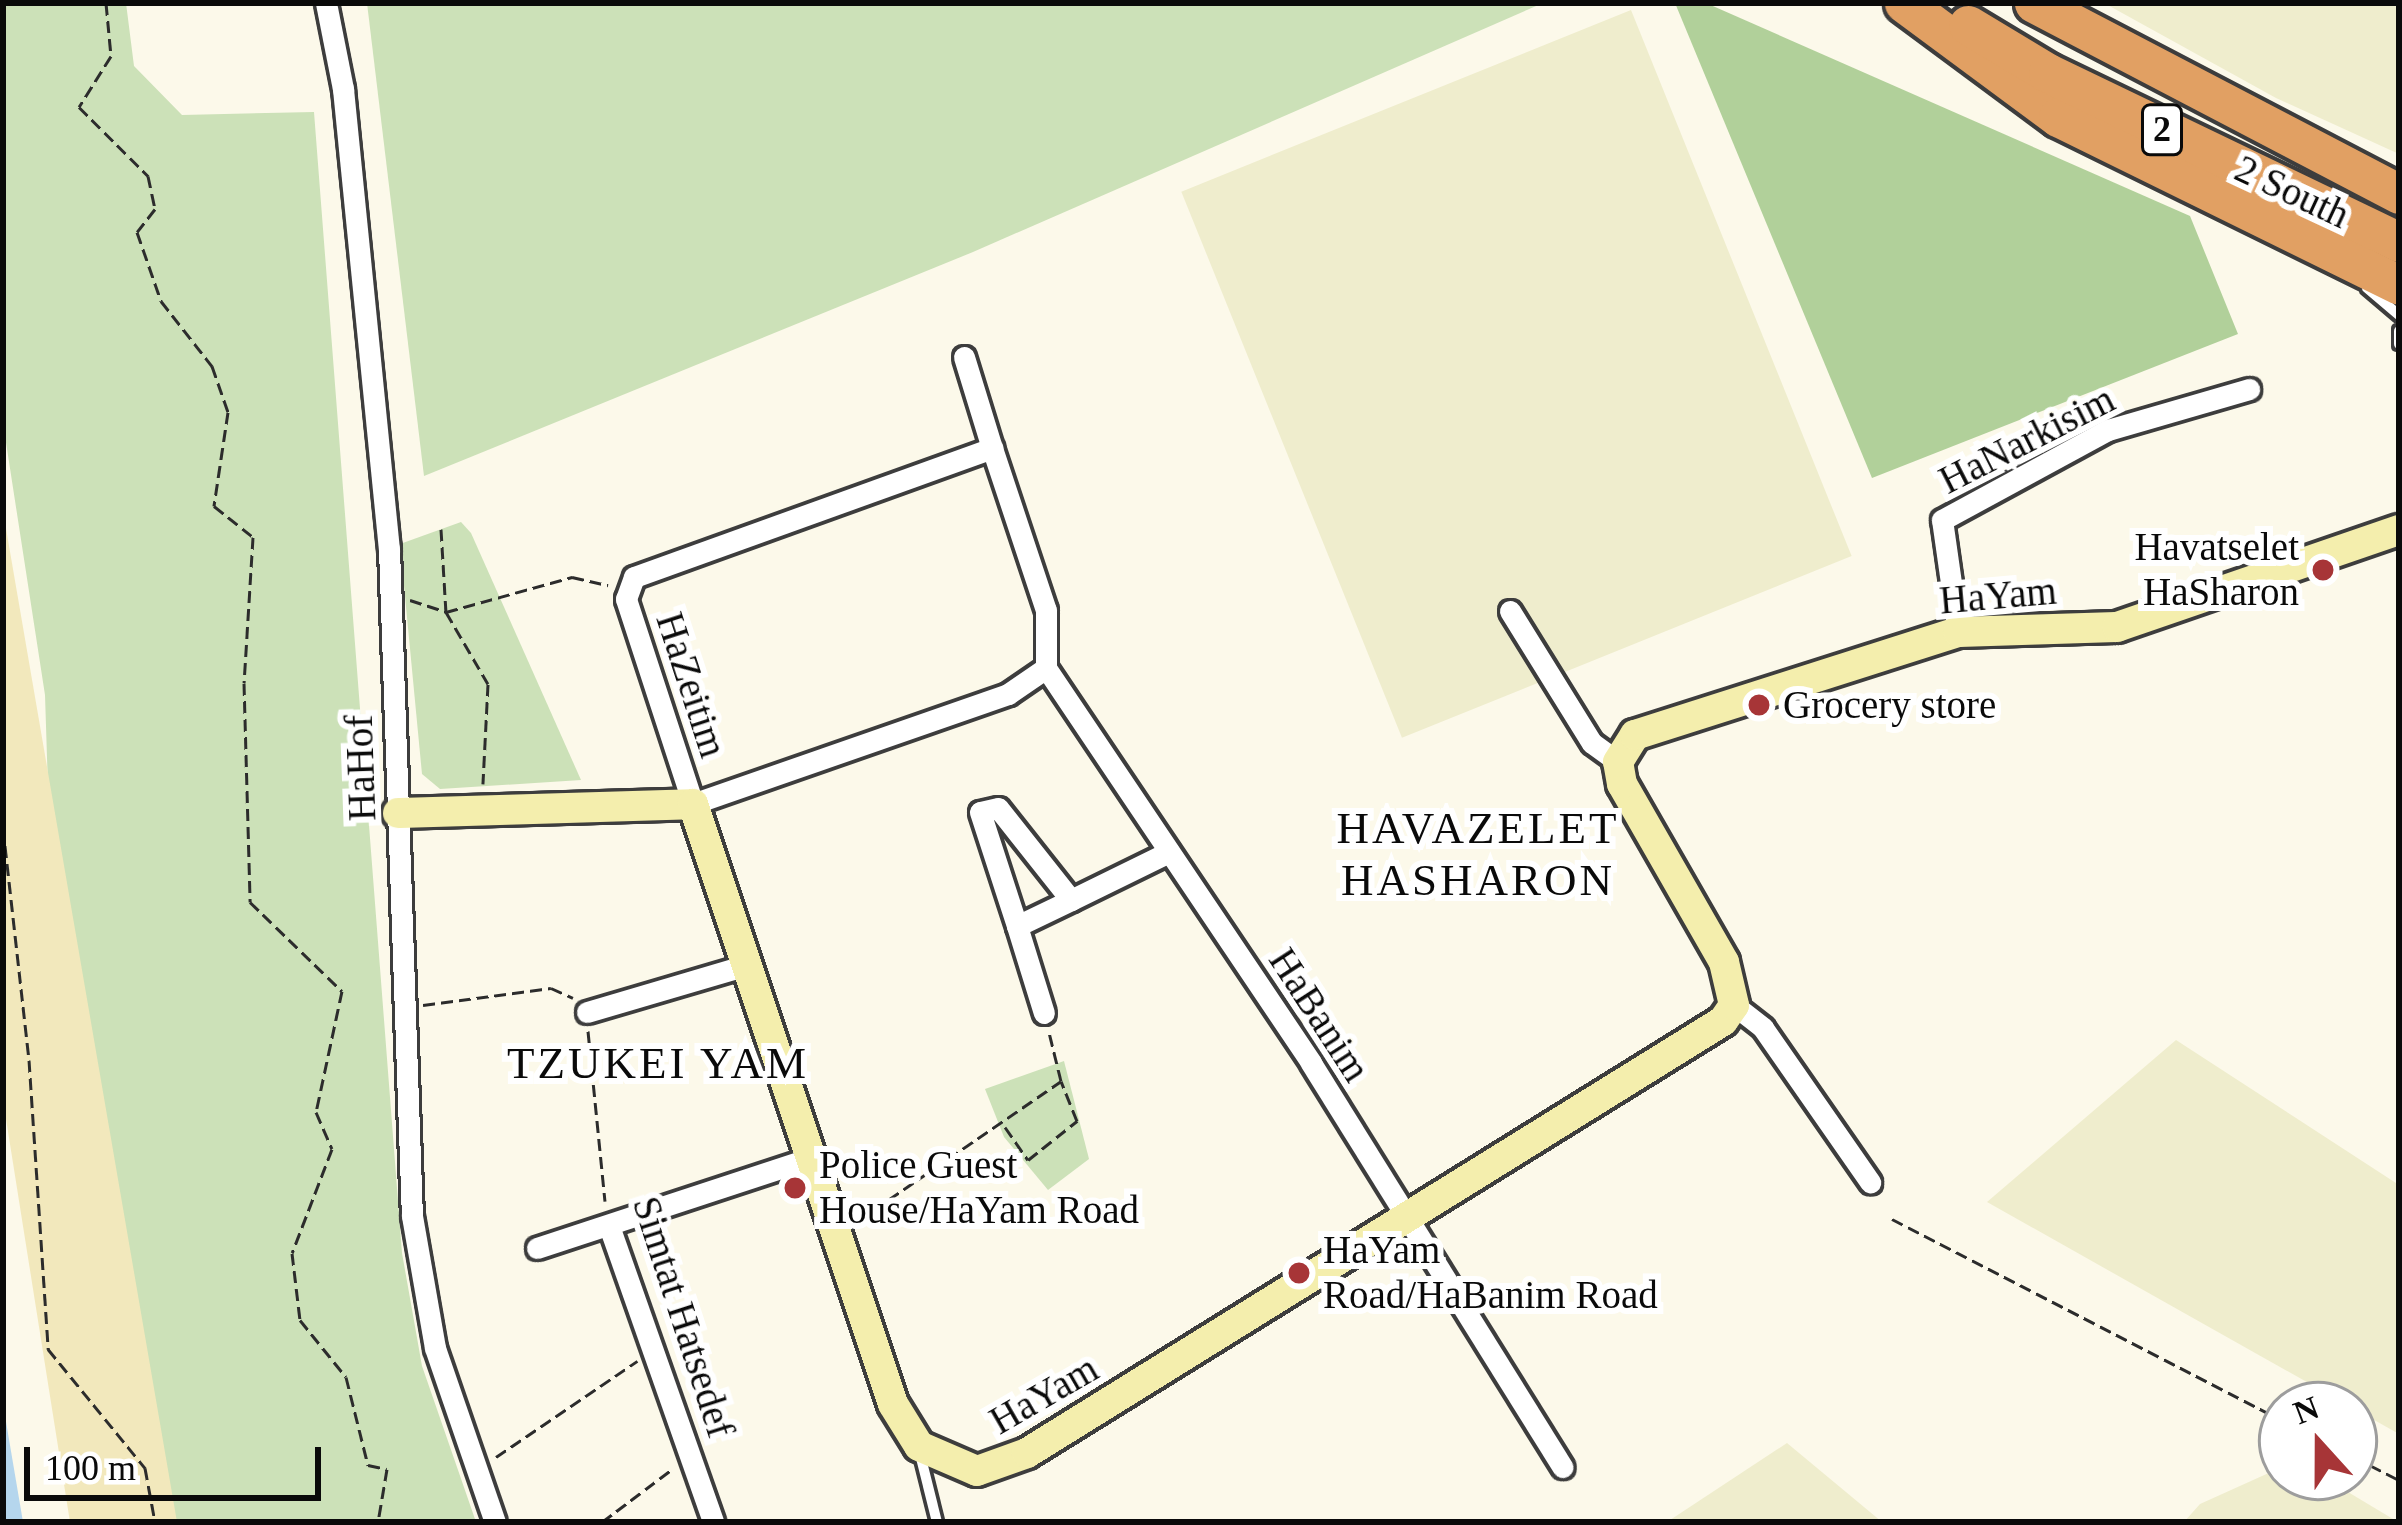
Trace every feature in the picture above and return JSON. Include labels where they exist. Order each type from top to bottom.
[{"type":"highway","points":[[1904,3],[2058,117],[2323,251],[2399,284]]},
{"type":"highway","name":"2 South","points":[[1933,3],[2048,73],[2399,242]]},
{"type":"highway","name":"2","points":[[2034,3],[2269,132],[2399,194]]},
{"type":"highway","points":[[2269,132],[2399,182]]},
{"type":"street","name":"HaHof","points":[[326,3],[343,89],[391,594],[420,1276],[495,1522]]},
{"type":"street","points":[[964,357],[1046,610],[1046,668]]},
{"type":"street","name":"HaNarkisim","points":[[1958,632],[1942,520],[2108,430],[2249,389]]},
{"type":"street","name":"HaZeitim","points":[[992,448],[634,577],[626,589],[693,804],[1008,694],[1046,668]]},
{"type":"street","name":"HaYam","points":[[1618,762],[1624,746],[1652,726],[1958,632],[2117,627],[2399,530]]},
{"type":"street","points":[[1510,611],[1592,743],[1618,762],[1629,801],[1724,962],[1734,1005],[1763,1028],[1870,1182]]},
{"type":"street","name":"HaBanim","points":[[1046,668],[1310,1063],[1403,1221],[1562,1467]]},
{"type":"street","points":[[398,813],[693,804],[893,1404],[919,1446]]},
{"type":"street","points":[[1044,1013],[980,812],[998,808],[1071,900]]},
{"type":"street","points":[[1017,926],[1168,852]]},
{"type":"street","points":[[587,1012],[747,965]]},
{"type":"street","name":"HaYam","points":[[919,1446],[956,1468],[1001,1467],[1706,1036],[1734,1005]]},
{"type":"street","points":[[537,1248],[808,1159]]},
{"type":"street","name":"Simtat Hatsedef","points":[[609,1226],[713,1522]]},
{"type":"lane","points":[[2323,251],[2399,315]]},
{"type":"lane","points":[[2399,331],[2399,344]]},
{"type":"lane","points":[[919,1446],[937,1522]]},
{"type":"path","points":[[106,3],[111,56],[79,107],[148,176],[155,209],[137,232],[161,301],[212,366],[228,412],[214,506],[253,537],[244,683],[250,902],[341,991],[316,1112],[332,1149],[292,1252],[300,1320],[346,1377],[368,1465],[387,1468],[378,1522]]},
{"type":"path","points":[[442,529],[446,612],[488,684],[481,810]]},
{"type":"path","points":[[391,594],[446,612],[572,577],[626,589]]},
{"type":"path","points":[[3,828],[29,1060],[48,1349],[145,1468],[155,1522]]},
{"type":"path","points":[[405,1007],[551,988],[587,1012]]},
{"type":"path","name":"Simtat Hatsedef","points":[[587,1012],[590,1101],[609,1226]]},
{"type":"path","points":[[1004,1125],[1028,1160],[1077,1121],[1061,1081],[1044,1013]]},
{"type":"path","points":[[835,1235],[1004,1125],[1061,1081]]},
{"type":"path","points":[[1892,1219],[2258,1408]]},
{"type":"path","points":[[476,1470],[653,1350]]},
{"type":"path","points":[[602,1522],[691,1455]]},
{"type":"shaded area","points":[[2104,3],[2399,3],[2399,154],[2276,98]]},
{"type":"shaded area","points":[[1631,10],[1852,556],[1402,738],[1181,192]]},
{"type":"shaded area","points":[[2176,1040],[2399,1185],[2399,1434],[2378,1422],[2378,1381],[2305,1381],[1987,1202]]},
{"type":"shaded area","points":[[1787,1443],[1882,1522],[1667,1522]]},
{"type":"shaded area","points":[[2258,1478],[2258,1501],[2363,1501],[2398,1522],[2184,1522],[2200,1504]]},
{"type":"green space","points":[[3,3],[126,3],[134,66],[182,115],[314,112],[402,1253],[422,1366],[476,1522],[153,1522],[62,1225],[45,695],[3,423]]},
{"type":"green space","points":[[367,3],[1543,3],[973,252],[424,476]]},
{"type":"green space","points":[[1675,3],[1706,3],[2190,216],[2238,334],[1872,478]]},
{"type":"green space","points":[[461,522],[471,533],[581,780],[440,789],[422,774],[400,544]]},
{"type":"green space","points":[[1064,1061],[1089,1159],[1048,1190],[1004,1137],[985,1089]]},
{"type":"sand","points":[[3,511],[177,1522],[70,1522],[3,1100]]},
{"type":"water","points":[[3,1404],[23,1522],[3,1522]]},
{"type":"place","name":"Havatselet HaSharon","points":[[2323,570]]},
{"type":"place","name":"Grocery store","points":[[1759,705]]},
{"type":"place","name":"Police Guest House/HaYam Road","points":[[795,1188]]},
{"type":"place","name":"HaYam Road/HaBanim Road","points":[[1299,1273]]},
{"type":"district","name":"HAVAZELET HASHARON","points":[[1478,855]]},
{"type":"district","name":"TZUKEI YAM","points":[[658,1064]]}]
